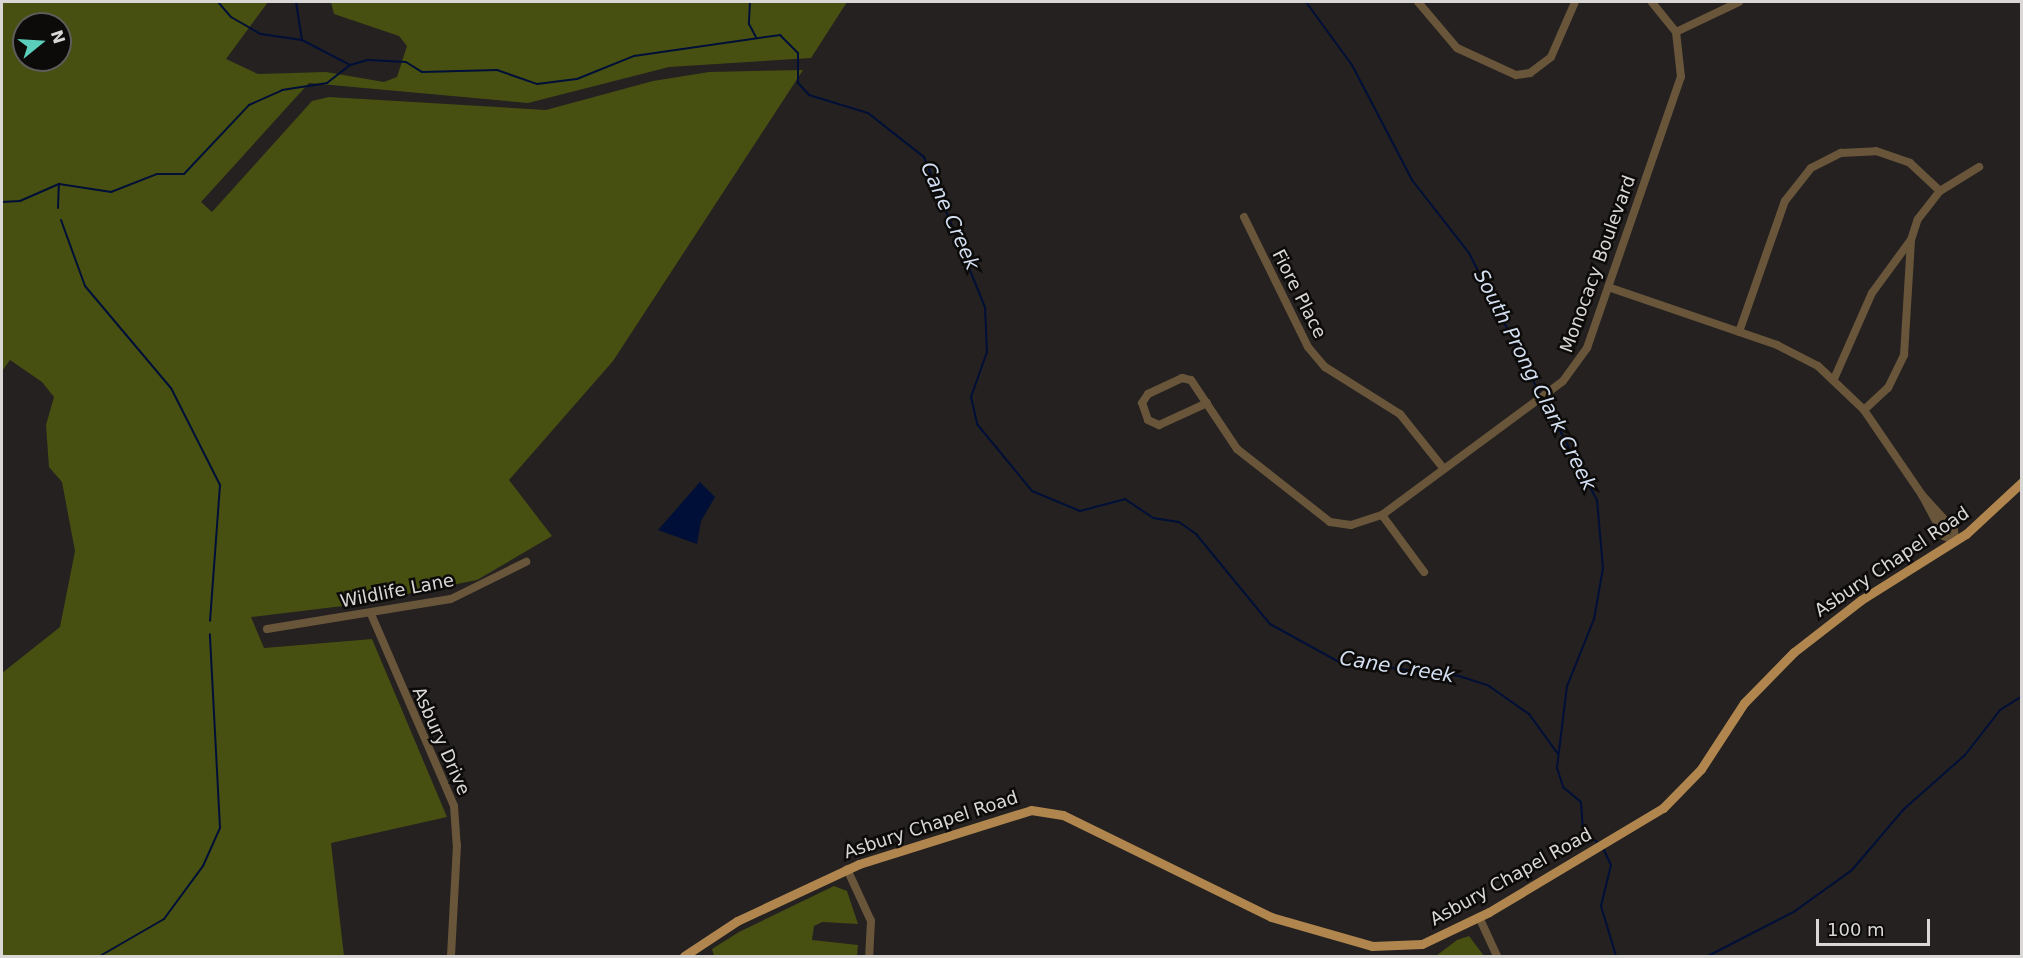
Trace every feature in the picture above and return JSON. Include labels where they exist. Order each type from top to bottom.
[{"type":"main road","name":"Asbury Chapel Road","points":[[684,957],[737,921],[847,869],[966,828],[1044,810],[1271,917],[1356,942],[1411,946],[1479,917],[1618,836],[1688,786],[1744,703],[1794,652],[1861,600],[1955,541],[2022,482]]},
{"type":"street","points":[[1418,2],[1457,48],[1516,75],[1530,73],[1551,57],[1575,2]]},
{"type":"street","points":[[1652,2],[1676,32],[1739,2]]},
{"type":"street","name":"Monocacy Boulevard","points":[[1207,404],[1159,425],[1148,420],[1142,403],[1148,394],[1182,378],[1191,380],[1207,404],[1237,449],[1330,522],[1351,525],[1382,514],[1552,390],[1582,357],[1681,77],[1676,32]]},
{"type":"street","points":[[1739,332],[1785,201],[1811,168],[1841,153],[1876,151],[1910,163],[1940,191]]},
{"type":"street","points":[[1834,379],[1872,293],[1911,240],[1923,211],[1940,191],[1979,168]]},
{"type":"street","name":"Fiore Place","points":[[1244,217],[1308,347],[1325,367],[1400,414],[1444,469]]},
{"type":"street","points":[[1864,410],[1888,388],[1904,355],[1911,240]]},
{"type":"street","points":[[1608,287],[1799,355],[1834,379],[1864,410],[1922,495],[1944,536],[1955,541]]},
{"type":"street","points":[[1382,514],[1424,572]]},
{"type":"street","name":"Wildlife Lane","points":[[267,629],[371,614],[451,599],[525,562]]},
{"type":"street","name":"Asbury Drive","points":[[371,614],[454,806],[458,845],[451,957]]},
{"type":"street","points":[[847,869],[872,921],[869,957]]},
{"type":"street","points":[[1479,917],[1497,957]]},
{"type":"green space","points":[[2,2],[268,2],[226,59],[258,74],[326,72],[384,82],[397,77],[407,46],[399,36],[334,14],[331,2],[847,2],[811,58],[669,67],[528,103],[309,83],[201,202],[212,212],[312,101],[329,97],[546,110],[653,81],[709,72],[803,70],[613,361],[509,480],[552,536],[477,580],[351,605],[251,617],[264,648],[372,639],[447,817],[331,843],[344,956],[2,956],[2,673],[60,627],[75,551],[62,482],[49,467],[46,425],[54,397],[42,382],[10,360],[2,371]]},
{"type":"green space","points":[[834,886],[847,891],[858,924],[822,922],[814,926],[812,940],[858,945],[857,956],[714,956],[712,949],[739,932]]},
{"type":"green space","points":[[1469,936],[1484,956],[1436,956],[1457,940]]},
{"type":"water","points":[[700,482],[715,497],[701,521],[697,544],[658,530]]},
{"type":"waterway","points":[[218,2],[231,17],[261,34],[302,40],[350,65]]},
{"type":"waterway","points":[[296,2],[302,40]]},
{"type":"waterway","points":[[750,2],[749,24],[756,37]]},
{"type":"waterway","name":"South Prong Clark Creek","points":[[1306,2],[1352,65],[1412,180],[1469,253],[1540,394]]},
{"type":"waterway","name":"Cane Creek","points":[[2,202],[20,201],[59,184],[111,192],[157,174],[184,174],[249,105],[282,90],[327,83],[350,65],[368,60],[406,62],[422,72],[497,70],[537,84],[577,79],[634,56],[780,35],[798,53],[798,83],[809,95],[868,113],[924,157],[985,307],[987,352],[971,397],[977,424],[1032,491],[1080,511],[1125,499],[1153,518],[1179,522],[1196,534],[1270,624],[1339,662],[1459,676],[1489,686],[1529,714],[1558,754]]},
{"type":"waterway","points":[[58,208],[59,184]]},
{"type":"waterway","points":[[61,220],[85,286],[171,388],[220,485],[210,621]]},
{"type":"waterway","name":"South Prong Clark Creek","points":[[1543,399],[1597,500],[1603,568],[1594,619],[1567,686],[1557,768],[1563,787],[1581,802],[1583,830],[1599,844]]},
{"type":"waterway","points":[[100,956],[164,919],[203,866],[220,828],[210,634]]},
{"type":"waterway","points":[[1708,956],[1795,911],[1852,870],[1904,809],[1965,755],[2000,710],[2022,696]]},
{"type":"waterway","name":"South Prong Clark Creek","points":[[1603,848],[1611,865],[1601,906],[1616,956]]}]
